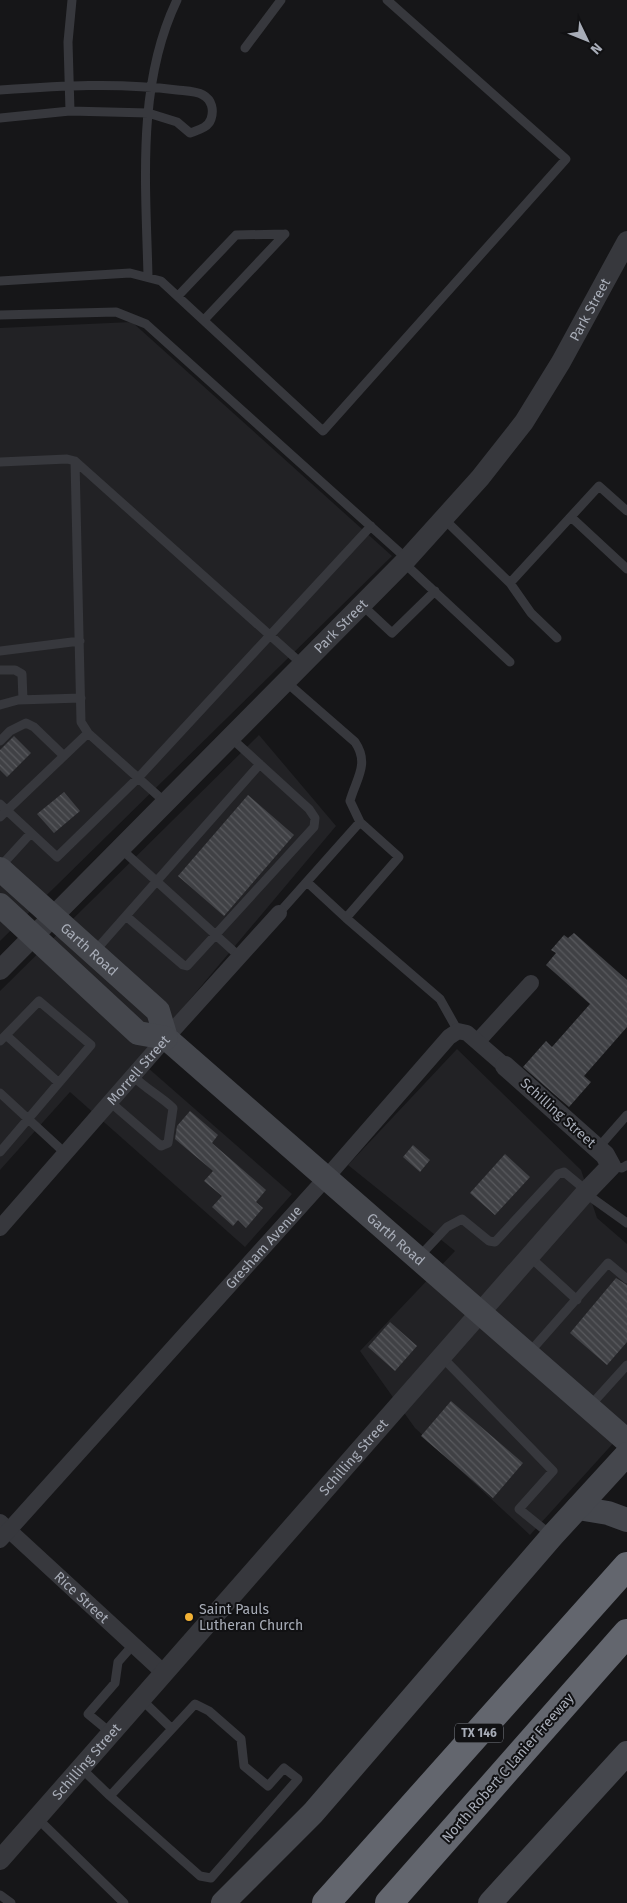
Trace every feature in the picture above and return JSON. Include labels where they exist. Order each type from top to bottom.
[{"type":"highway","name":"TX 146","points":[[327,1902],[627,1566]]},
{"type":"highway","name":"North Robert C Lanier Freeway","points":[[389,1903],[627,1633]]},
{"type":"main road","name":"Garth Road","points":[[0,868],[51,918],[158,1011],[166,1038]]},
{"type":"main road","name":"Garth Road","points":[[0,905],[138,1033],[166,1038],[627,1440]]},
{"type":"main road","points":[[223,1903],[313,1813],[552,1536],[627,1454]]},
{"type":"main road","points":[[578,1508],[608,1513],[627,1520]]},
{"type":"main road","points":[[490,1903],[627,1753]]},
{"type":"street","name":"Park Street","points":[[0,970],[405,561],[480,478],[524,422],[561,362],[627,241]]},
{"type":"street","name":"Morrell Street","points":[[0,1228],[132,1076],[279,913]]},
{"type":"street","points":[[478,1041],[531,983]]},
{"type":"street","points":[[458,1030],[467,1032],[505,1066]]},
{"type":"street","name":"Gresham Avenue","points":[[3,1531],[326,1178],[449,1036],[458,1030]]},
{"type":"street","name":"Schilling Street","points":[[0,1860],[586,1192],[619,1166],[505,1066]]},
{"type":"street","name":"Rice Street","points":[[3,1531],[164,1673]]},
{"type":"lane","points":[[70,111],[68,42],[72,0]]},
{"type":"lane","points":[[148,277],[146,185],[148,113],[163,36],[177,0]]},
{"type":"lane","points":[[245,48],[281,0]]},
{"type":"lane","points":[[0,280],[130,273],[161,281],[323,430],[566,159],[387,0]]},
{"type":"lane","points":[[0,90],[69,85],[152,87],[204,95],[211,103],[213,114],[210,123],[201,130],[190,133],[177,122],[163,116],[148,113],[70,111],[0,118]]},
{"type":"lane","points":[[178,296],[236,235],[285,234],[204,320]]},
{"type":"lane","points":[[0,316],[116,312],[146,324],[371,526],[434,591],[510,662]]},
{"type":"lane","points":[[0,462],[67,459],[75,461],[302,664]]},
{"type":"lane","points":[[75,461],[81,722],[88,733],[165,802]]},
{"type":"lane","points":[[510,583],[599,486],[627,511]]},
{"type":"lane","points":[[571,517],[627,569]]},
{"type":"lane","points":[[444,519],[510,583],[531,613],[557,638]]},
{"type":"lane","points":[[88,733],[2,811],[31,833],[57,857],[138,778],[371,526]]},
{"type":"lane","points":[[362,605],[392,632],[434,591]]},
{"type":"lane","points":[[0,651],[80,641]]},
{"type":"lane","points":[[0,670],[15,670],[22,674],[23,700]]},
{"type":"lane","points":[[285,681],[355,742],[362,752],[363,762],[350,801],[360,822],[399,857],[346,918]]},
{"type":"lane","points":[[0,705],[23,700],[81,698]]},
{"type":"lane","points":[[0,741],[10,732],[26,724],[34,727],[64,756]]},
{"type":"lane","points":[[126,916],[183,965],[187,966],[217,936],[314,827],[315,818],[309,808],[230,736]]},
{"type":"lane","points":[[92,954],[260,764]]},
{"type":"lane","points":[[279,913],[360,822]]},
{"type":"lane","points":[[0,868],[31,833]]},
{"type":"lane","points":[[119,848],[240,957]]},
{"type":"lane","points":[[307,882],[440,999],[458,1030]]},
{"type":"lane","points":[[0,1152],[59,1083],[91,1045],[39,1001],[3,1038],[59,1083]]},
{"type":"lane","points":[[110,1102],[161,1146],[168,1143],[173,1108],[156,1092],[145,1088],[132,1076]]},
{"type":"lane","points":[[0,1093],[65,1153]]},
{"type":"lane","points":[[598,1148],[627,1115]]},
{"type":"lane","points":[[418,1258],[447,1227],[462,1219],[489,1241],[495,1242],[558,1174],[564,1172],[569,1174],[586,1192],[627,1223]]},
{"type":"lane","points":[[530,1257],[577,1300]]},
{"type":"lane","points":[[527,1354],[608,1263],[627,1279]]},
{"type":"lane","points":[[441,1356],[553,1471],[519,1509],[552,1536]]},
{"type":"lane","points":[[589,1408],[627,1365]]},
{"type":"lane","points":[[111,1734],[88,1714],[115,1683],[118,1662],[134,1645]]},
{"type":"lane","points":[[141,1700],[171,1728]]},
{"type":"lane","points":[[81,1767],[110,1796],[200,1876],[211,1878],[298,1779],[284,1768],[268,1786],[244,1766],[241,1739],[209,1711],[195,1704],[110,1796]]},
{"type":"lane","points":[[37,1818],[124,1903]]},
{"type":"lane","points":[[0,1895],[11,1903]]},
{"type":"shaded area","points":[[132,322],[392,556],[0,941],[0,328]]},
{"type":"shaded area","points":[[259,735],[336,826],[139,1060],[292,1194],[245,1247],[70,1092],[0,1170],[0,991]]},
{"type":"shaded area","points":[[457,1049],[581,1170],[597,1218],[627,1244],[627,1428],[530,1535],[415,1428],[360,1351],[455,1251],[348,1165]]},
{"type":"building","points":[[14,736],[31,753],[7,777],[0,770],[0,750]]},
{"type":"building","points":[[64,792],[80,811],[54,833],[37,814]]},
{"type":"building","points":[[248,795],[294,835],[224,916],[178,876]]},
{"type":"building","points":[[574,933],[627,980],[627,1027],[584,1076],[591,1082],[569,1107],[523,1067],[546,1041],[552,1047],[590,1004],[546,965],[556,953],[551,950],[564,935],[568,938]]},
{"type":"building","points":[[190,1111],[218,1135],[212,1143],[266,1190],[256,1202],[263,1208],[246,1228],[238,1220],[233,1226],[212,1207],[222,1196],[204,1181],[213,1171],[175,1139],[177,1126]]},
{"type":"building","points":[[413,1145],[430,1160],[420,1172],[403,1157]]},
{"type":"building","points":[[505,1154],[530,1177],[495,1215],[470,1193]]},
{"type":"building","points":[[616,1278],[627,1285],[627,1342],[607,1365],[570,1333]]},
{"type":"building","points":[[390,1322],[417,1346],[395,1371],[368,1347]]},
{"type":"building","points":[[451,1401],[523,1463],[493,1498],[421,1436]]},
{"type":"place","name":"Saint Pauls Lutheran Church","points":[[189,1617]]}]
